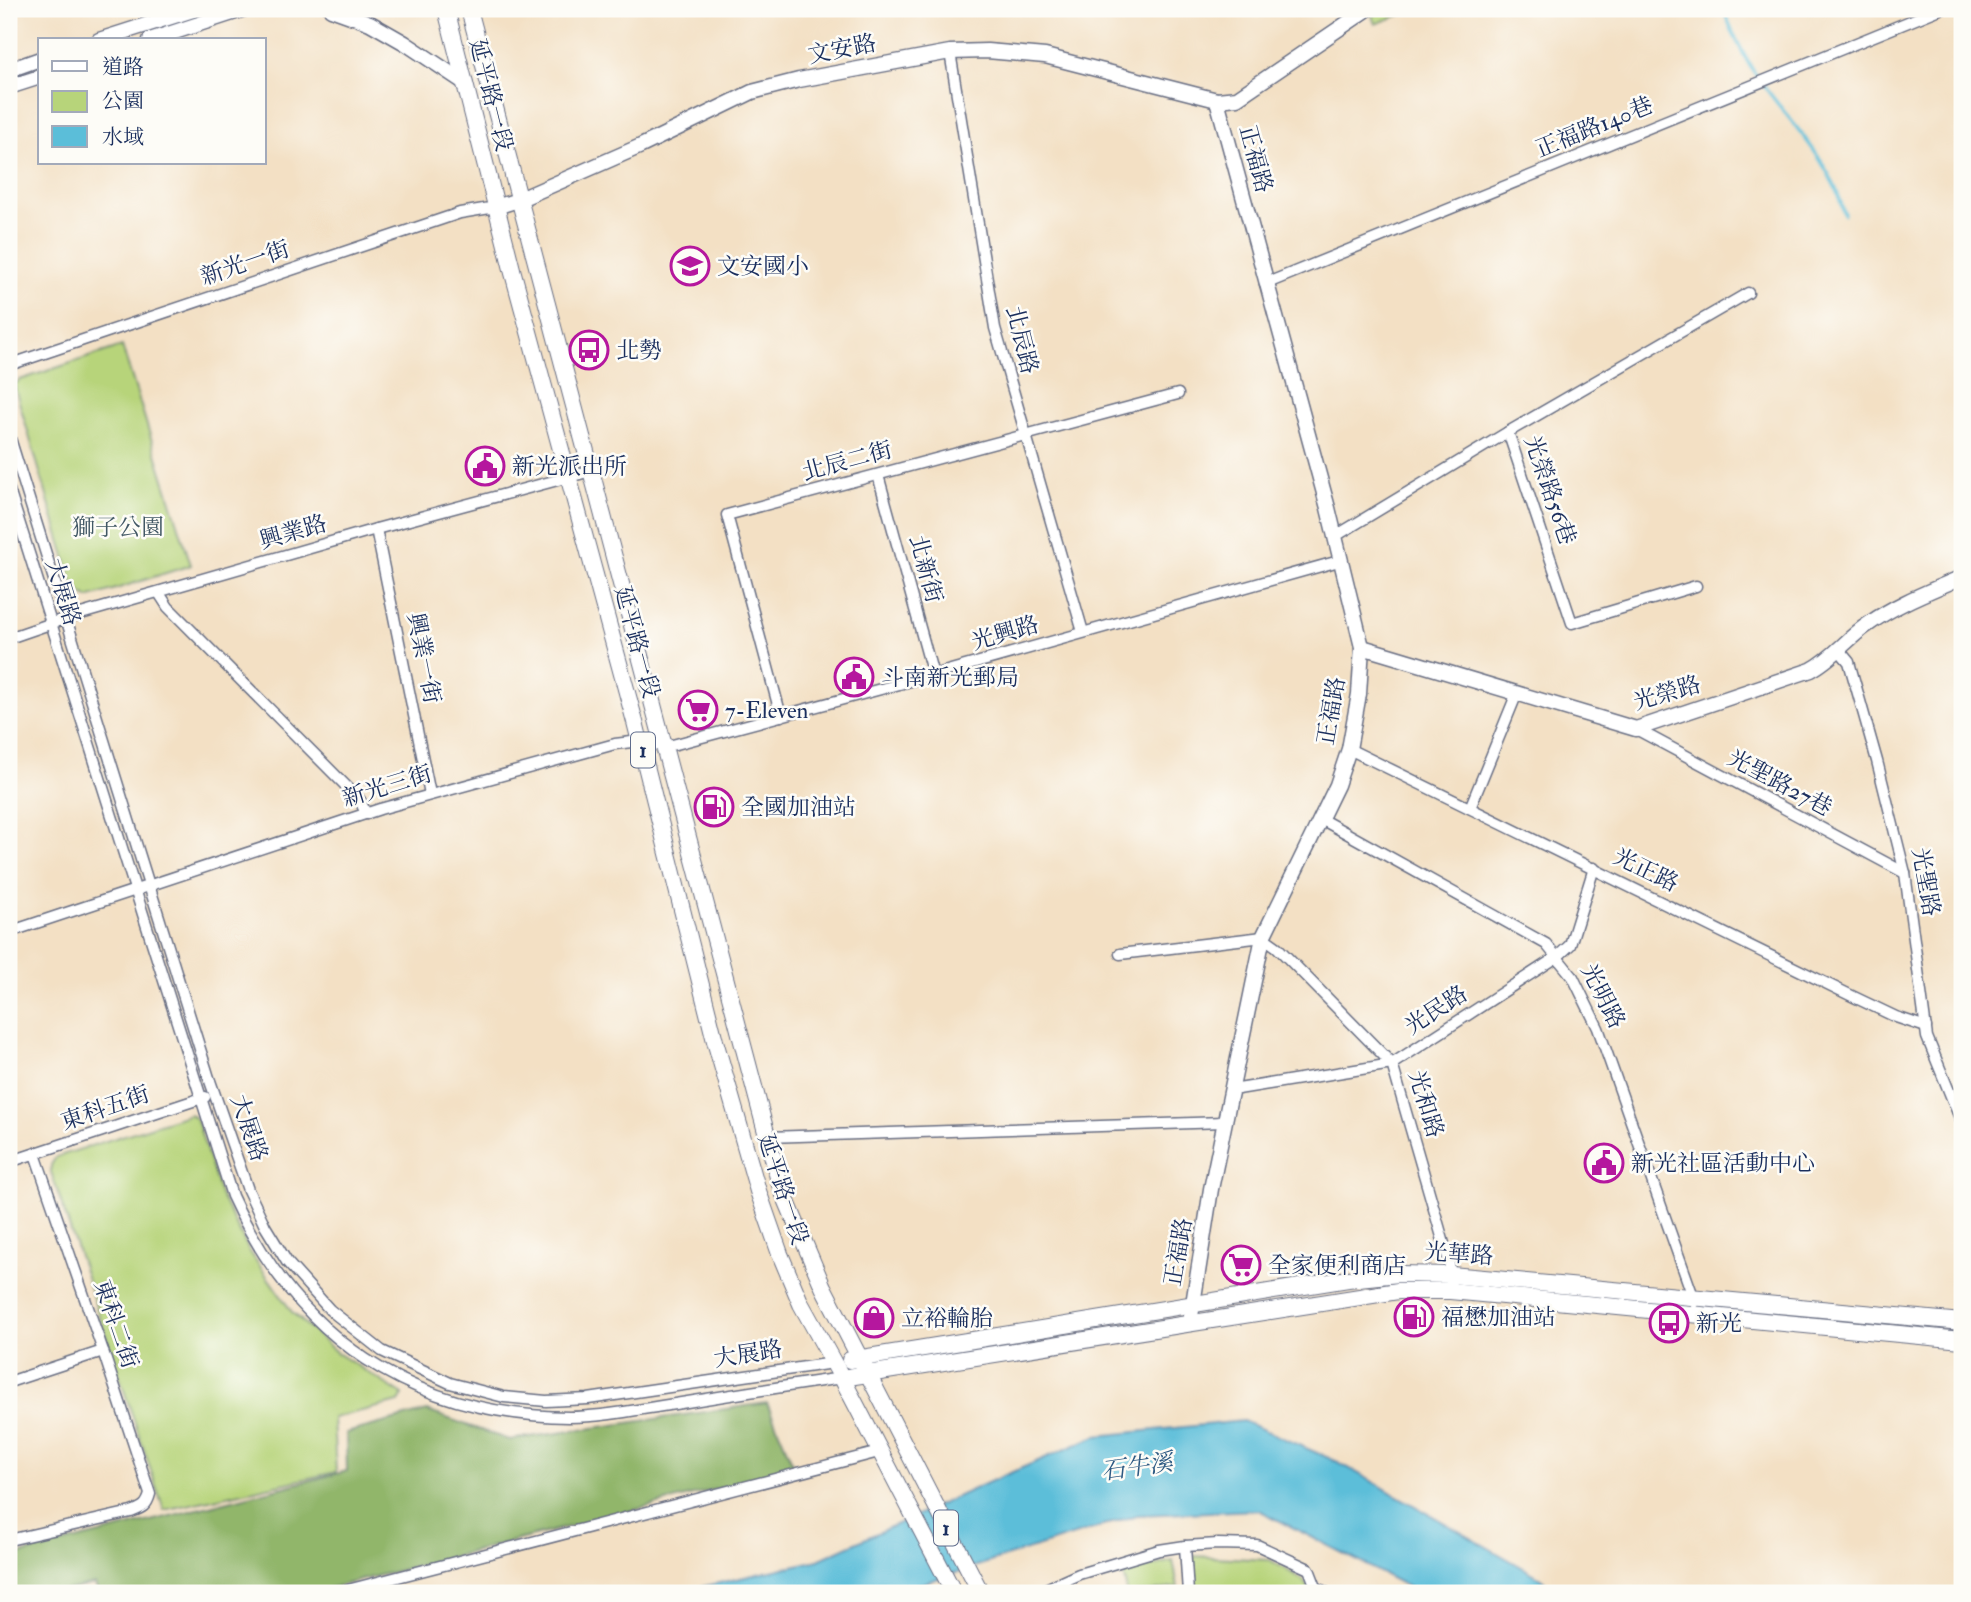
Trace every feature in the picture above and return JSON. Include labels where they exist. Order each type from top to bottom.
[{"type":"main road","name":"延平路一段","points":[[446,9],[745,1147],[780,1254],[804,1310],[954,1593]]},
{"type":"main road","name":"延平路一段","points":[[469,9],[780,1185],[823,1287],[866,1375],[981,1593]]},
{"type":"main road","points":[[680,898],[704,892]]},
{"type":"main road","points":[[715,1041],[741,1034]]},
{"type":"main road","name":"光華路","points":[[833,1363],[1348,1279],[1399,1274],[1699,1315],[1962,1322]]},
{"type":"main road","name":"光華路","points":[[842,1378],[1370,1293],[1423,1290],[1451,1283],[1694,1297],[1962,1340]]},
{"type":"street","points":[[156,38],[245,9]]},
{"type":"street","points":[[331,9],[370,23],[465,83]]},
{"type":"street","points":[[1217,100],[1237,98],[1368,9]]},
{"type":"street","name":"正福路140巷","points":[[1265,284],[1940,9]]},
{"type":"street","points":[[105,38],[192,10],[193,26]]},
{"type":"street","name":"文安路","points":[[496,207],[518,200],[641,145],[752,92],[799,80],[950,52],[987,51],[1045,56],[1217,100]]},
{"type":"street","name":"北辰路","points":[[950,52],[995,328],[1083,632]]},
{"type":"street","points":[[38,60],[9,70],[12,86],[38,77]]},
{"type":"street","name":"正福路","points":[[1190,1323],[1224,1122],[1263,937],[1337,785],[1349,749],[1359,694],[1362,647],[1217,100]]},
{"type":"street","name":"新光一街","points":[[9,365],[460,213],[496,207]]},
{"type":"street","name":"光榮路56巷","points":[[1696,586],[1572,623],[1508,432],[1748,293]]},
{"type":"street","name":"北辰二街","points":[[781,716],[727,515],[1178,394]]},
{"type":"street","points":[[1334,537],[1508,432]]},
{"type":"street","name":"大展路","points":[[9,435],[215,1094],[248,1190],[265,1226],[287,1262],[330,1310],[382,1351],[450,1383],[504,1397],[546,1401],[588,1399],[833,1363]]},
{"type":"street","name":"興業路","points":[[9,638],[67,618],[376,529],[591,471]]},
{"type":"street","name":"北新街","points":[[878,475],[933,675]]},
{"type":"street","name":"大展路","points":[[9,490],[232,1196],[246,1228],[266,1262],[303,1307],[371,1364],[422,1389],[484,1408],[515,1414],[572,1417],[618,1413],[842,1378]]},
{"type":"street","name":"興業一街","points":[[376,529],[430,794]]},
{"type":"street","name":"光興路","points":[[640,741],[665,747],[1339,561]]},
{"type":"street","name":"光榮路","points":[[1362,647],[1636,729],[1811,670],[1827,662],[1869,623],[1906,601],[1962,577]]},
{"type":"street","points":[[159,593],[168,607],[360,800],[366,814]]},
{"type":"street","name":"光聖路","points":[[1839,650],[1849,662],[1905,873],[1927,1037],[1959,1104],[1962,1123]]},
{"type":"street","points":[[1470,808],[1517,693]]},
{"type":"street","name":"光聖路27巷","points":[[1636,729],[1905,873]]},
{"type":"street","name":"新光三街","points":[[9,932],[430,794],[615,744],[640,741]]},
{"type":"street","name":"光正路","points":[[1349,749],[1854,997],[1896,1017],[1926,1027]]},
{"type":"street","name":"光明路","points":[[1321,819],[1546,944],[1573,977],[1598,1028],[1699,1315]]},
{"type":"street","name":"光民路","points":[[1232,1090],[1392,1064],[1557,957],[1570,945],[1594,868]]},
{"type":"street","points":[[1120,954],[1263,937]]},
{"type":"street","name":"光和路","points":[[1263,937],[1277,947],[1392,1064],[1447,1251],[1451,1283]]},
{"type":"street","name":"東科五街","points":[[9,1162],[215,1094]]},
{"type":"street","points":[[768,1137],[1224,1122]]},
{"type":"street","name":"東科二街","points":[[9,1539],[143,1508],[148,1502],[149,1494],[35,1154]]},
{"type":"street","points":[[9,1382],[103,1351]]},
{"type":"street","points":[[336,1593],[879,1452]]},
{"type":"street","points":[[1037,1593],[1079,1574],[1160,1550],[1218,1544],[1257,1545],[1309,1569],[1316,1587],[1327,1593]]},
{"type":"street","points":[[1185,1546],[1188,1593]]},
{"type":"green space","points":[[1384,9],[1414,10],[1375,24],[1372,16]]},
{"type":"green space","name":"獅子公園","points":[[122,346],[191,565],[88,598],[74,587],[14,385],[20,380]]},
{"type":"green space","points":[[190,1114],[197,1120],[220,1194],[250,1252],[292,1312],[336,1352],[403,1395],[399,1402],[333,1418],[336,1472],[164,1510],[51,1172],[51,1165],[56,1157]]},
{"type":"green space","points":[[767,1403],[795,1469],[311,1593],[98,1593],[95,1584],[55,1593],[9,1593],[9,1557],[347,1471],[346,1433],[427,1411],[509,1440]]},
{"type":"green space","points":[[1193,1556],[1270,1560],[1303,1580],[1311,1593],[1194,1593]]},
{"type":"green space","points":[[1173,1561],[1178,1587],[1127,1593],[1123,1573]]},
{"type":"water","name":"石牛溪","points":[[1243,1421],[1338,1462],[1534,1574],[1559,1593],[1420,1593],[1259,1510],[1137,1515],[892,1593],[676,1593],[818,1560],[1096,1436]]},
{"type":"waterway","points":[[1723,9],[1749,65],[1829,175],[1844,214]]},
{"type":"place","name":"文安國小","points":[[690,266]]},
{"type":"place","name":"北勢","points":[[589,350]]},
{"type":"place","name":"新光派出所","points":[[485,466]]},
{"type":"place","name":"斗南新光郵局","points":[[854,677]]},
{"type":"place","name":"7-Eleven","points":[[698,710]]},
{"type":"place","name":"全國加油站","points":[[714,807]]},
{"type":"place","name":"新光社區活動中心","points":[[1604,1163]]},
{"type":"place","name":"全家便利商店","points":[[1241,1265]]},
{"type":"place","name":"福懋加油站","points":[[1414,1317]]},
{"type":"place","name":"立裕輪胎","points":[[874,1318]]},
{"type":"place","name":"新光","points":[[1669,1323]]}]
